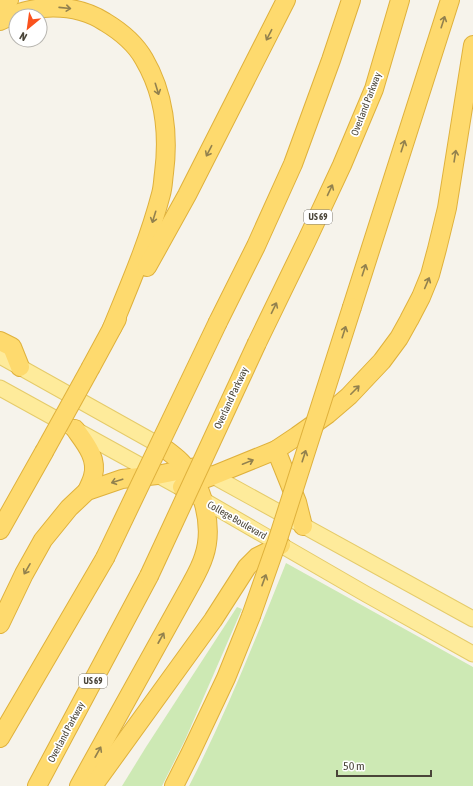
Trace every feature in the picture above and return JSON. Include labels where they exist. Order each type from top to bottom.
[{"type":"highway","points":[[0,5],[9,0]]},
{"type":"highway","points":[[0,530],[187,195],[286,0]]},
{"type":"highway","points":[[0,738],[105,558],[256,246],[293,164],[351,0]]},
{"type":"highway","name":"Overland Parkway","points":[[37,786],[149,576],[257,342],[342,165],[374,89],[400,0]]},
{"type":"highway","points":[[374,89],[413,0]]},
{"type":"highway","points":[[174,786],[192,752],[226,678],[251,616],[277,542],[450,0]]},
{"type":"highway","points":[[0,20],[23,11],[42,8],[73,9],[87,13],[113,27],[130,42],[144,58],[156,84],[162,106],[166,138],[166,156],[162,193],[146,245],[112,328]]},
{"type":"highway","points":[[0,624],[24,574],[43,540],[68,508],[87,491],[122,479],[157,475],[194,476],[276,450],[328,414],[365,381],[382,361],[399,338],[409,320],[421,297],[430,274],[447,208],[473,44]]},
{"type":"highway","points":[[0,340],[12,347],[20,367]]},
{"type":"highway","points":[[75,429],[86,444],[95,462],[94,475],[87,491]]},
{"type":"highway","points":[[79,786],[191,584],[204,555],[207,539],[207,525],[203,500],[194,476],[181,462],[159,444]]},
{"type":"highway","points":[[276,450],[297,502],[304,526]]},
{"type":"highway","points":[[93,786],[212,620],[247,567],[257,557],[281,545]]},
{"type":"main road","points":[[0,356],[159,444]]},
{"type":"main road","points":[[0,388],[157,475]]},
{"type":"main road","points":[[194,476],[304,526],[473,619]]},
{"type":"main road","name":"College Boulevard","points":[[203,500],[473,654]]},
{"type":"green space","points":[[286,563],[473,667],[473,786],[189,786],[228,704]]},
{"type":"green space","points":[[237,607],[242,609],[185,740],[162,786],[122,786],[146,747]]}]
